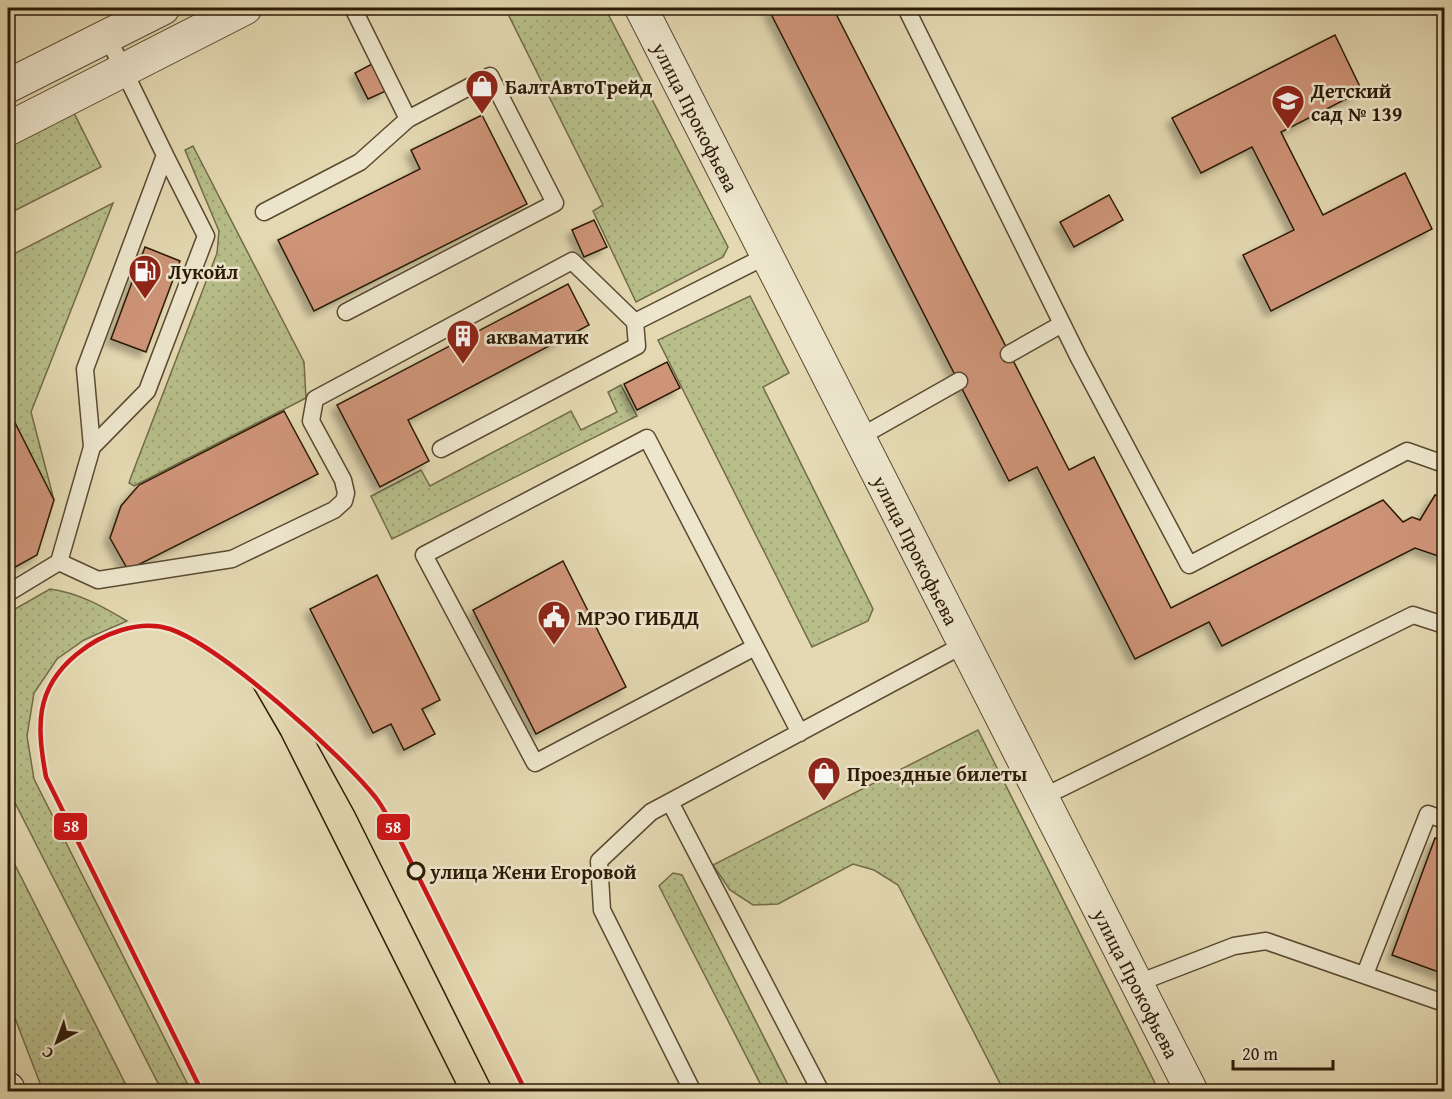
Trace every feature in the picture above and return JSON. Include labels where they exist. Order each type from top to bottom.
[{"type":"street","points":[[8,87],[163,8]]},
{"type":"street","points":[[8,129],[245,8]]},
{"type":"street","name":"улица Прокофьева","points":[[641,8],[1192,1092]]},
{"type":"lane","points":[[353,8],[408,119]]},
{"type":"lane","points":[[906,8],[1062,324],[1189,565],[1407,451],[1444,464]]},
{"type":"lane","points":[[92,447],[147,391],[206,236],[107,36]]},
{"type":"lane","points":[[264,212],[360,162],[408,119],[490,76],[555,203],[346,312]]},
{"type":"lane","points":[[8,593],[59,562],[92,447],[85,369],[165,155]]},
{"type":"lane","points":[[635,322],[768,255]]},
{"type":"lane","points":[[59,562],[98,580],[232,559],[334,510],[344,501],[346,493],[343,480],[311,421],[315,399],[572,261],[635,322],[637,346],[441,449]]},
{"type":"lane","points":[[1009,354],[1062,324]]},
{"type":"lane","points":[[860,437],[959,381]]},
{"type":"lane","points":[[755,648],[535,763],[424,555],[647,438],[800,733]]},
{"type":"lane","points":[[1043,798],[1413,615],[1444,625]]},
{"type":"lane","points":[[693,1092],[602,910],[599,861],[651,812],[965,644]]},
{"type":"lane","points":[[670,802],[821,1092]]},
{"type":"lane","points":[[1365,974],[1428,813],[1444,820]]},
{"type":"lane","points":[[1138,983],[1234,946],[1266,941],[1444,1003]]},
{"type":"green space","points":[[505,8],[605,8],[728,247],[723,257],[636,302],[593,211],[603,205]]},
{"type":"green space","points":[[73,111],[101,167],[8,214],[8,144]]},
{"type":"green space","points":[[193,146],[304,362],[306,398],[134,486],[129,483],[131,477],[217,253],[219,231],[185,150]]},
{"type":"green space","points":[[113,203],[31,412],[54,500],[8,409],[8,257]]},
{"type":"green space","points":[[750,296],[789,373],[763,387],[873,609],[868,621],[812,647],[658,340]]},
{"type":"green space","points":[[621,385],[637,416],[392,539],[371,496],[421,470],[430,486],[571,411],[581,430],[617,412],[608,392]]},
{"type":"green space","points":[[50,589],[81,597],[127,621],[84,640],[57,659],[34,693],[27,736],[34,779],[191,1091],[162,1091],[8,789],[8,613]]},
{"type":"green space","points":[[978,730],[1159,1091],[1004,1091],[898,885],[874,870],[853,864],[778,904],[753,905],[730,890],[713,865]]},
{"type":"green space","points":[[8,851],[129,1091],[43,1091],[8,1000]]},
{"type":"green space","points":[[673,873],[682,875],[791,1091],[764,1091],[659,886]]},
{"type":"building","points":[[768,8],[833,8],[1069,470],[1094,457],[1171,608],[1383,500],[1403,522],[1412,517],[1420,520],[1435,495],[1444,498],[1444,558],[1415,548],[1222,646],[1209,622],[1135,659],[1037,467],[1009,481]]},
{"type":"building","points":[[1335,35],[1362,91],[1281,132],[1323,215],[1405,173],[1432,229],[1271,311],[1243,255],[1294,230],[1252,147],[1201,173],[1172,118]]},
{"type":"building","points":[[372,64],[386,91],[368,99],[355,73]]},
{"type":"building","points":[[482,115],[527,204],[314,311],[278,240],[420,169],[411,150]]},
{"type":"building","points":[[1109,195],[1123,220],[1074,247],[1060,222]]},
{"type":"building","points":[[594,220],[607,247],[584,257],[572,230]]},
{"type":"building","name":"Лукойл","points":[[145,247],[180,261],[146,352],[111,339]]},
{"type":"building","name":"акваматик","points":[[568,284],[589,325],[408,420],[429,461],[380,487],[337,405]]},
{"type":"building","points":[[667,362],[680,388],[637,410],[624,384]]},
{"type":"building","points":[[8,409],[54,500],[37,555],[8,571]]},
{"type":"building","points":[[284,411],[318,474],[128,570],[110,538],[121,506],[139,485]]},
{"type":"building","points":[[563,561],[626,687],[536,734],[473,610]]},
{"type":"building","points":[[377,575],[440,700],[422,709],[435,734],[404,750],[391,724],[373,733],[310,609]]},
{"type":"building","points":[[1435,838],[1444,841],[1444,974],[1392,955]]},
{"type":"tram line","points":[[252,685],[281,735],[460,1092]]},
{"type":"tram line","points":[[310,731],[354,811],[494,1092]]},
{"type":"transit line","name":"58","points":[[202,1092],[46,777],[43,759],[42,710],[53,681],[63,667],[97,640],[133,627],[158,626],[170,629],[219,657],[249,679],[309,730],[376,798],[394,828],[526,1092]]},
{"type":"place","name":"БалтАвтоТрейд","points":[[482,115]]},
{"type":"place","name":"Детский сад № 139","points":[[1288,130]]},
{"type":"place","name":"Лукойл","points":[[145,300]]},
{"type":"place","name":"акваматик","points":[[463,365]]},
{"type":"place","name":"МРЭО ГИБДД","points":[[554,646]]},
{"type":"place","name":"Проездные билеты","points":[[824,802]]},
{"type":"place","name":"улица Жени Егоровой","points":[[416,871]]}]
